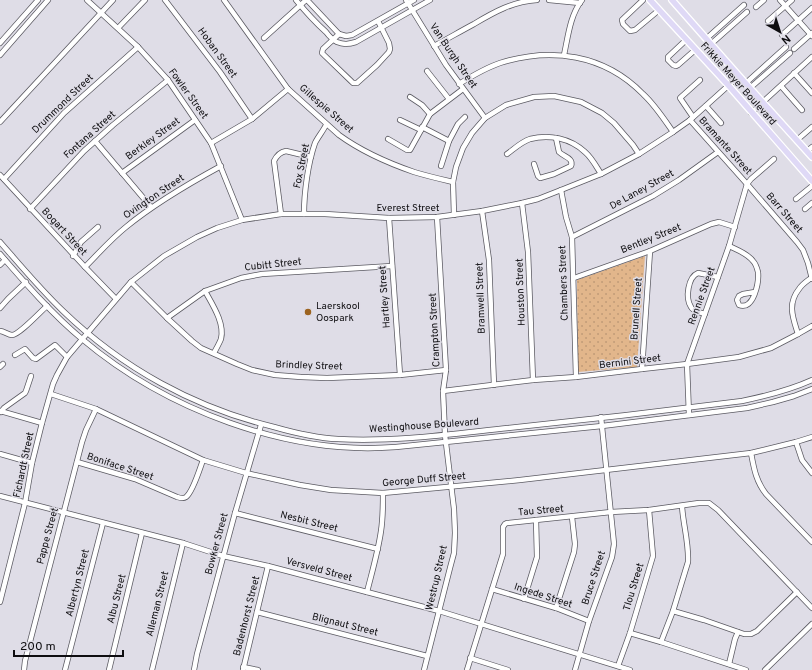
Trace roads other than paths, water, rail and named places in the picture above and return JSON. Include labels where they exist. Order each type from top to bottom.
[{"type":"main road","name":"Frikkie Meyer Boulevard","points":[[650,0],[729,86],[812,181]]},
{"type":"main road","name":"Frikkie Meyer Boulevard","points":[[672,0],[812,157]]},
{"type":"street","points":[[0,43],[38,0]]},
{"type":"street","points":[[0,55],[48,0]]},
{"type":"street","name":"Fowler Street","points":[[87,0],[138,46],[168,80],[211,143],[242,220]]},
{"type":"street","points":[[0,122],[113,0]]},
{"type":"street","points":[[118,28],[145,0]]},
{"type":"street","name":"Hoban Street","points":[[165,0],[220,72],[252,119]]},
{"type":"street","name":"Gillespie Street","points":[[224,0],[288,89],[326,125],[348,141],[387,162],[415,172],[453,182]]},
{"type":"street","points":[[296,0],[333,40],[350,44],[382,28],[430,0]]},
{"type":"street","points":[[264,38],[307,0],[339,34],[344,36],[349,36],[378,21],[407,2],[414,0]]},
{"type":"street","points":[[434,46],[494,12],[513,4],[529,0],[537,0]]},
{"type":"street","points":[[549,0],[581,1],[572,22],[564,55]]},
{"type":"street","points":[[643,0],[622,20],[623,24],[630,31],[635,30],[659,10]]},
{"type":"street","points":[[756,7],[764,0]]},
{"type":"street","points":[[780,0],[812,35],[794,49]]},
{"type":"street","points":[[768,21],[792,0]]},
{"type":"street","name":"Van Burgh Street","points":[[407,2],[446,65],[485,118]]},
{"type":"street","points":[[706,39],[744,5]]},
{"type":"street","points":[[782,35],[812,8]]},
{"type":"street","points":[[711,44],[747,12]]},
{"type":"street","points":[[339,34],[323,49],[322,53],[351,81],[357,83],[389,52],[390,46],[378,21]]},
{"type":"street","points":[[17,24],[22,29]]},
{"type":"street","points":[[686,40],[668,57],[668,60],[672,65],[678,65],[695,50]]},
{"type":"street","name":"Drummond Street","points":[[2,177],[64,113],[138,46]]},
{"type":"street","points":[[746,83],[786,48]]},
{"type":"street","points":[[750,88],[790,53]]},
{"type":"street","points":[[388,139],[407,150],[411,149],[430,114],[476,74],[499,63],[531,55],[564,55],[580,57],[599,64],[629,81],[643,93],[673,132]]},
{"type":"street","points":[[751,113],[812,57]]},
{"type":"street","points":[[427,71],[449,99]]},
{"type":"street","points":[[794,74],[812,93]]},
{"type":"street","name":"Everest Street","points":[[82,339],[131,282],[158,260],[177,248],[217,228],[242,220],[281,214],[325,214],[389,218],[437,217],[482,211],[522,203],[561,190],[601,174],[639,154],[673,132],[691,118],[739,76]]},
{"type":"street","name":"Fontana Street","points":[[30,208],[65,170],[95,141],[168,80]]},
{"type":"street","name":"Bramante Street","points":[[700,80],[680,98],[691,118],[718,152],[747,184]]},
{"type":"street","points":[[780,86],[802,110]]},
{"type":"street","points":[[211,143],[252,119],[288,89]]},
{"type":"street","points":[[454,215],[453,182],[456,167],[463,148],[472,133],[485,118],[506,105],[534,97],[554,96],[581,102],[602,113],[614,123],[639,154]]},
{"type":"street","points":[[410,97],[422,105],[430,114]]},
{"type":"street","points":[[706,106],[721,123]]},
{"type":"street","points":[[441,166],[449,141],[458,124],[465,117]]},
{"type":"street","name":"Berkley Street","points":[[122,173],[195,120]]},
{"type":"street","points":[[400,120],[422,128],[449,141]]},
{"type":"street","name":"Fox Street","points":[[304,214],[305,190],[311,157],[315,143],[326,125]]},
{"type":"street","points":[[797,140],[812,127]]},
{"type":"street","points":[[507,154],[518,145],[529,140],[542,137],[556,138],[577,145],[592,159],[601,174]]},
{"type":"street","points":[[534,164],[540,178],[554,174],[571,166],[571,160],[561,154],[558,150],[556,138]]},
{"type":"street","points":[[95,141],[151,207]]},
{"type":"street","points":[[807,151],[812,147]]},
{"type":"street","points":[[281,214],[274,162],[276,157],[282,151],[286,150],[311,157]]},
{"type":"street","name":"De Laney Street","points":[[572,237],[653,196],[679,180],[718,152]]},
{"type":"street","points":[[747,184],[774,159]]},
{"type":"street","name":"Ovington Street","points":[[84,268],[124,228],[151,207],[181,188],[221,166]]},
{"type":"street","name":"Bogart Street","points":[[2,177],[84,268],[116,299]]},
{"type":"street","name":"Rennie Street","points":[[689,415],[687,364],[729,246],[747,184]]},
{"type":"street","name":"Barr Street","points":[[747,184],[797,242],[808,263],[812,278],[800,288],[793,301],[792,312],[798,334]]},
{"type":"street","points":[[796,199],[812,186]]},
{"type":"street","name":"Chambers Street","points":[[561,190],[566,217],[572,237],[576,377]]},
{"type":"street","name":"Houston Street","points":[[522,203],[528,252],[533,380]]},
{"type":"street","points":[[805,209],[812,203]]},
{"type":"street","name":"Bramwell Street","points":[[482,211],[489,260],[494,385]]},
{"type":"street","name":"Crampton Street","points":[[437,217],[446,370],[443,391],[446,441]]},
{"type":"street","name":"Hartley Street","points":[[389,218],[400,375]]},
{"type":"street","name":"Bentley Street","points":[[574,278],[650,251],[715,223],[723,223],[735,227]]},
{"type":"street","points":[[74,256],[81,242],[98,227]]},
{"type":"street","name":"Westinghouse Boulevard","points":[[0,242],[55,303],[88,333],[125,362],[173,390],[224,413],[298,433],[337,439],[389,440],[445,435],[742,401],[766,396],[812,380]]},
{"type":"street","points":[[729,246],[747,255],[756,265],[758,278],[755,292]]},
{"type":"street","name":"Brunell Street","points":[[642,369],[650,251]]},
{"type":"street","name":"Westinghouse Boulevard","points":[[0,254],[48,306],[82,339],[130,375],[154,389],[226,421],[259,432],[300,442],[357,448],[390,448],[602,426],[747,408],[794,396],[812,389]]},
{"type":"street","points":[[0,265],[5,260]]},
{"type":"street","name":"Cubitt Street","points":[[167,318],[205,291],[241,278],[262,274],[392,266]]},
{"type":"street","points":[[705,314],[694,311],[690,307],[688,292],[692,278],[696,274],[701,273],[718,277]]},
{"type":"street","points":[[0,308],[26,282]]},
{"type":"street","name":"Brindley Street","points":[[131,282],[167,318],[201,348],[252,370],[275,375],[327,378],[400,375],[446,370]]},
{"type":"street","points":[[205,291],[214,307],[222,333],[214,353]]},
{"type":"street","points":[[0,331],[14,335],[23,329],[48,306]]},
{"type":"street","name":"Bernini Street","points":[[443,391],[533,380],[576,377],[739,357],[771,348],[812,326]]},
{"type":"street","name":"Fichardt Street","points":[[0,602],[2,587],[25,503],[32,463],[53,384],[67,357],[82,339]]},
{"type":"street","points":[[15,355],[25,349],[33,358],[36,359],[55,345],[67,357]]},
{"type":"street","points":[[31,376],[25,393],[4,408],[1,412],[42,423]]},
{"type":"street","name":"George Duff Street","points":[[51,394],[96,409],[203,460],[246,473],[316,488],[383,493],[520,480],[751,453],[796,442],[812,436]]},
{"type":"street","name":"Pappe Street","points":[[24,670],[82,442],[96,409]]},
{"type":"street","name":"Bruce Street","points":[[575,670],[589,621],[613,551],[614,534],[601,417]]},
{"type":"street","name":"Bowker Street","points":[[194,670],[235,513],[261,424]]},
{"type":"street","name":"Westrup Street","points":[[424,670],[440,611],[455,544],[454,509],[446,441]]},
{"type":"street","points":[[796,442],[802,460],[812,473]]},
{"type":"street","points":[[751,453],[755,474],[762,488],[812,542]]},
{"type":"street","points":[[0,454],[32,463]]},
{"type":"street","name":"Boniface Street","points":[[77,462],[135,479],[182,498],[186,497],[192,489],[203,460]]},
{"type":"street","points":[[367,592],[378,549],[383,517],[383,493]]},
{"type":"street","name":"Versveld Street","points":[[0,496],[183,543],[224,556],[440,611],[630,670]]},
{"type":"street","name":"Tau Street","points":[[467,670],[502,554],[504,525],[507,523],[611,512],[649,510],[709,502],[812,608]]},
{"type":"street","points":[[661,642],[673,611],[688,562],[682,506]]},
{"type":"street","name":"Tlou Street","points":[[618,666],[630,633],[653,556],[649,510]]},
{"type":"street","name":"Nesbit Street","points":[[235,513],[378,549]]},
{"type":"street","points":[[556,608],[574,552],[575,544],[572,517]]},
{"type":"street","points":[[524,599],[537,557],[536,520]]},
{"type":"street","name":"Albertyn Street","points":[[65,670],[103,523]]},
{"type":"street","name":"Albu Street","points":[[109,670],[142,533]]},
{"type":"street","name":"Alleman Street","points":[[152,670],[183,543]]},
{"type":"street","name":"Badenhorst Street","points":[[243,669],[268,566]]},
{"type":"street","name":"Ingede Street","points":[[492,589],[556,608],[589,621]]},
{"type":"street","points":[[673,611],[748,635],[754,632],[796,592]]},
{"type":"street","name":"Blignaut Street","points":[[257,612],[427,656]]},
{"type":"street","points":[[765,670],[812,624]]},
{"type":"street","points":[[729,664],[738,632]]},
{"type":"street","points":[[630,633],[746,670]]},
{"type":"street","points":[[470,658],[508,670]]},
{"type":"street","points":[[243,669],[258,670]]},
{"type":"place","name":"Laerskool Oospark","points":[[308,312]]}]
